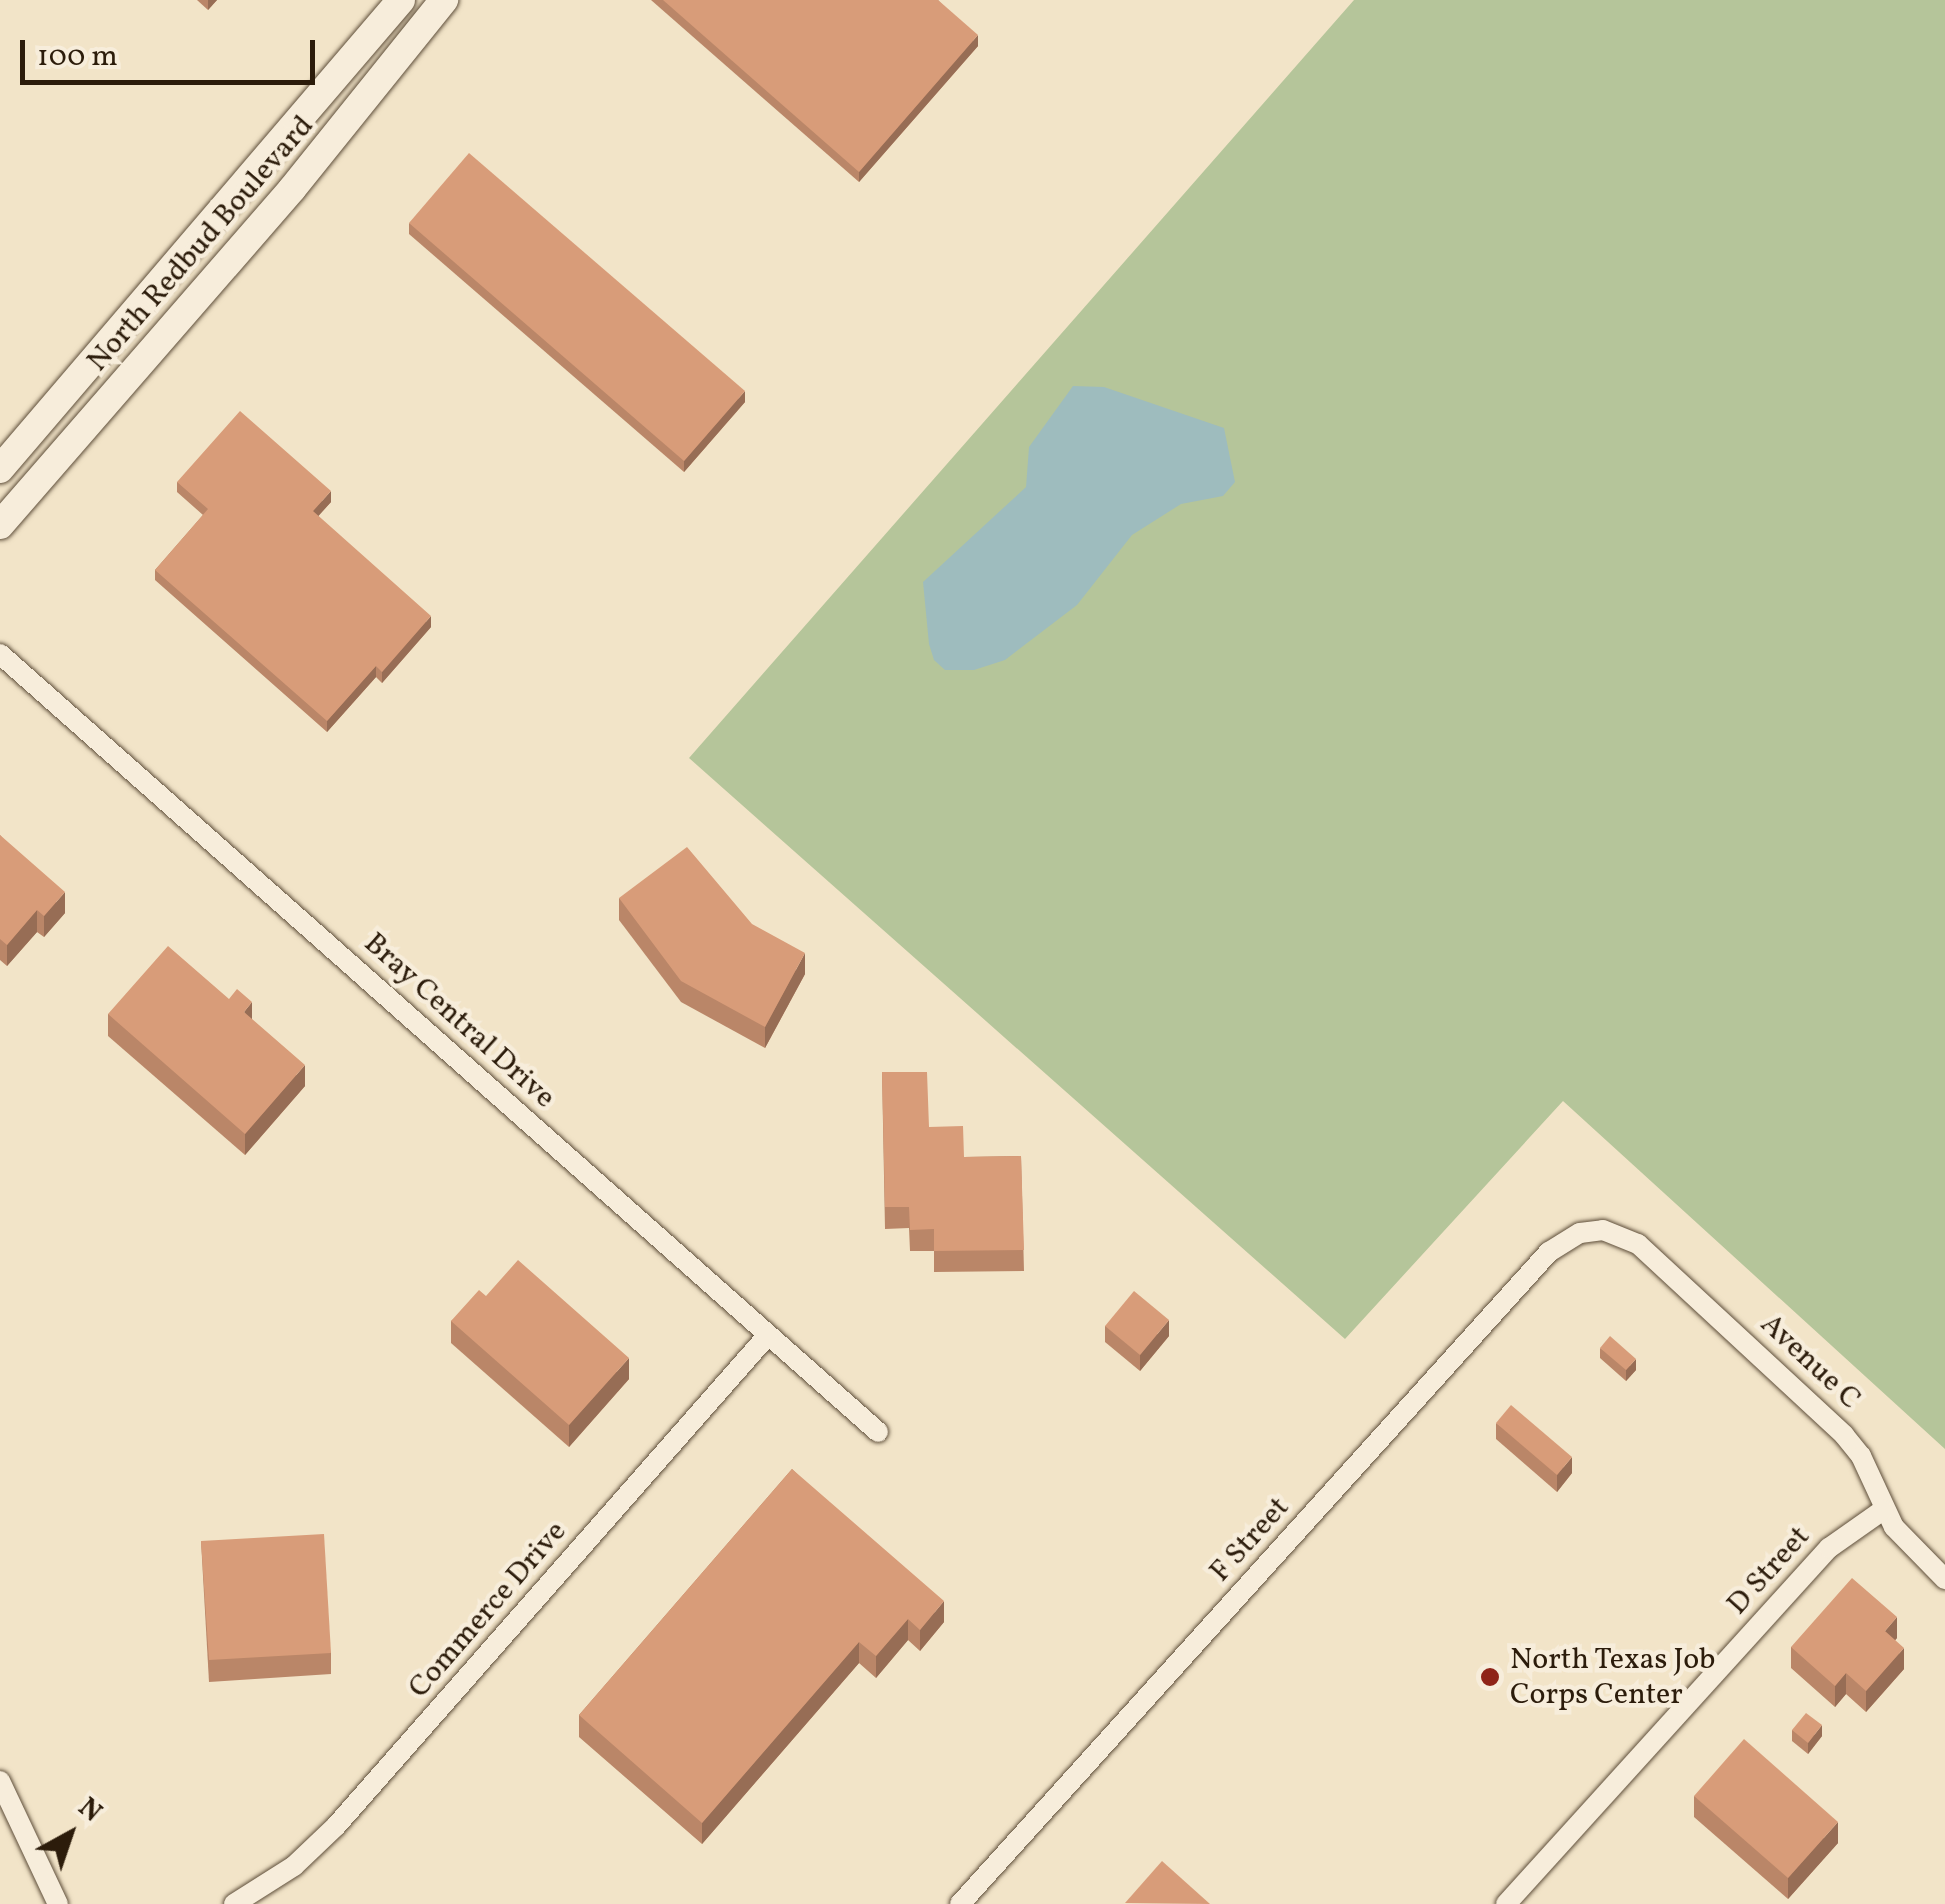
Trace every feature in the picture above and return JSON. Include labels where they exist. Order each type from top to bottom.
[{"type":"street","name":"North Redbud Boulevard","points":[[0,470],[401,0]]},
{"type":"street","name":"North Redbud Boulevard","points":[[0,525],[387,76],[444,0]]},
{"type":"street","points":[[168,277],[195,301]]},
{"type":"street","name":"Bray Central Drive","points":[[0,654],[878,1432]]},
{"type":"street","name":"Avenue C","points":[[1593,1231],[1615,1233],[1638,1244],[1844,1435],[1861,1456],[1883,1510],[1904,1540],[1945,1579]]},
{"type":"street","name":"F Street","points":[[960,1904],[1549,1252],[1569,1238],[1593,1231]]},
{"type":"street","name":"Commerce Drive","points":[[234,1904],[294,1866],[336,1826],[768,1335]]},
{"type":"street","name":"D Street","points":[[1506,1904],[1829,1548],[1883,1510]]},
{"type":"street","points":[[0,1781],[58,1904]]},
{"type":"green space","points":[[1354,0],[1945,0],[1945,1449],[1563,1101],[1345,1339],[689,758]]},
{"type":"water","points":[[1073,386],[1104,387],[1224,428],[1235,482],[1223,496],[1181,504],[1132,535],[1077,605],[1005,660],[974,670],[945,670],[934,660],[929,644],[923,582],[1026,487],[1029,447]]},
{"type":"building","points":[[663,0],[938,0],[978,35],[859,172]]},
{"type":"building","points":[[469,153],[745,391],[684,461],[409,223]]},
{"type":"building","points":[[240,411],[331,491],[313,511],[431,616],[382,672],[376,666],[327,721],[155,570],[208,509],[177,482]]},
{"type":"building","points":[[0,835],[65,892],[44,916],[37,910],[7,945],[0,939]]},
{"type":"building","points":[[687,847],[752,924],[805,953],[765,1027],[681,981],[619,898]]},
{"type":"building","points":[[168,946],[229,999],[237,989],[252,1002],[244,1012],[305,1065],[245,1134],[108,1014]]},
{"type":"building","points":[[882,1072],[927,1072],[929,1127],[963,1126],[964,1157],[1021,1156],[1024,1250],[934,1251],[934,1229],[910,1230],[909,1207],[885,1207]]},
{"type":"building","points":[[518,1260],[629,1358],[569,1425],[451,1321],[479,1290],[486,1296]]},
{"type":"building","points":[[1134,1291],[1169,1320],[1140,1355],[1105,1326]]},
{"type":"building","points":[[1610,1336],[1636,1359],[1626,1370],[1600,1348]]},
{"type":"building","points":[[1511,1405],[1572,1457],[1557,1475],[1496,1423]]},
{"type":"building","points":[[792,1469],[944,1601],[920,1630],[908,1619],[876,1656],[859,1642],[702,1823],[579,1715]]},
{"type":"building","points":[[324,1534],[331,1653],[209,1660],[201,1541]]},
{"type":"building","points":[[1852,1578],[1897,1617],[1885,1631],[1904,1648],[1866,1691],[1846,1673],[1835,1686],[1791,1647]]},
{"type":"building","points":[[1806,1713],[1822,1725],[1808,1743],[1792,1730]]},
{"type":"building","points":[[1744,1739],[1838,1822],[1788,1878],[1694,1796]]},
{"type":"building","points":[[1162,1861],[1210,1904],[1125,1903]]},
{"type":"place","name":"North Texas Job Corps Center","points":[[1490,1677]]}]
